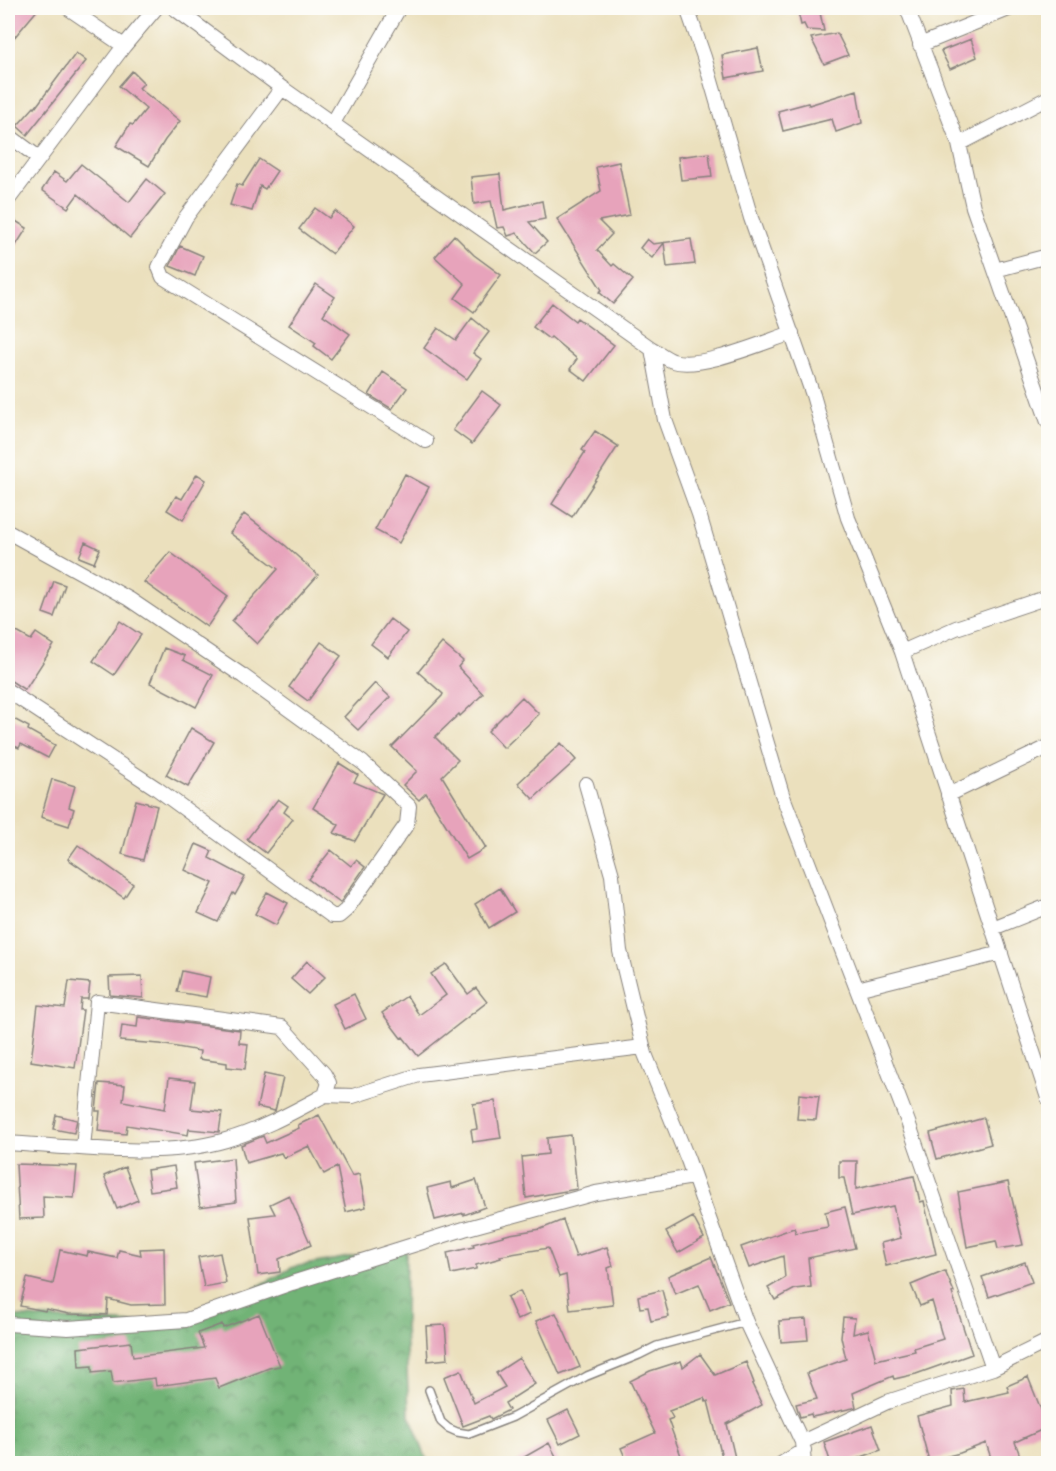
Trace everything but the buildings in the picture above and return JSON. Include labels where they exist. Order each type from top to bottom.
[{"type":"street","points":[[68,8],[124,46]]},
{"type":"street","points":[[8,200],[124,46],[156,8]]},
{"type":"street","points":[[174,8],[282,88],[652,349],[673,361],[710,360],[792,333]]},
{"type":"street","points":[[333,123],[399,8]]},
{"type":"street","points":[[687,8],[704,57],[751,218],[813,395],[848,518],[902,652],[1001,952],[1043,1060],[1048,1098]]},
{"type":"street","points":[[907,8],[959,144],[973,207],[1045,400],[1048,422]]},
{"type":"street","points":[[920,45],[1011,8]]},
{"type":"street","points":[[282,88],[186,217],[159,267],[160,272],[163,277],[426,441]]},
{"type":"street","points":[[959,144],[1048,98]]},
{"type":"street","points":[[8,135],[39,158]]},
{"type":"street","points":[[995,270],[1048,256]]},
{"type":"street","points":[[652,349],[665,420],[699,514],[782,794],[908,1122],[993,1368]]},
{"type":"street","points":[[8,532],[129,599],[243,676],[363,763],[409,806],[407,824],[346,910],[339,915],[332,916],[156,788],[8,692]]},
{"type":"street","points":[[902,652],[956,628],[1048,597]]},
{"type":"street","points":[[948,795],[1048,747]]},
{"type":"street","points":[[586,784],[612,874],[620,951],[643,1047],[746,1322],[803,1452]]},
{"type":"street","points":[[993,928],[1048,906]]},
{"type":"street","points":[[857,989],[1001,952]]},
{"type":"street","points":[[83,1148],[97,1002],[282,1027],[324,1074],[329,1083],[325,1095]]},
{"type":"street","points":[[8,1143],[83,1148],[171,1149],[225,1140],[275,1121],[325,1095],[353,1096],[419,1075],[643,1047]]},
{"type":"street","points":[[8,1323],[68,1328],[186,1320],[292,1282],[464,1229],[596,1193],[693,1177]]},
{"type":"street","points":[[781,1464],[887,1402],[993,1368],[1048,1341]]},
{"type":"lane","points":[[429,1390],[441,1422],[457,1432],[469,1434],[513,1417],[587,1376],[657,1346],[746,1322]]},
{"type":"green space","points":[[406,1247],[405,1326],[409,1413],[428,1463],[8,1463],[8,1316],[187,1326],[293,1267]]}]
